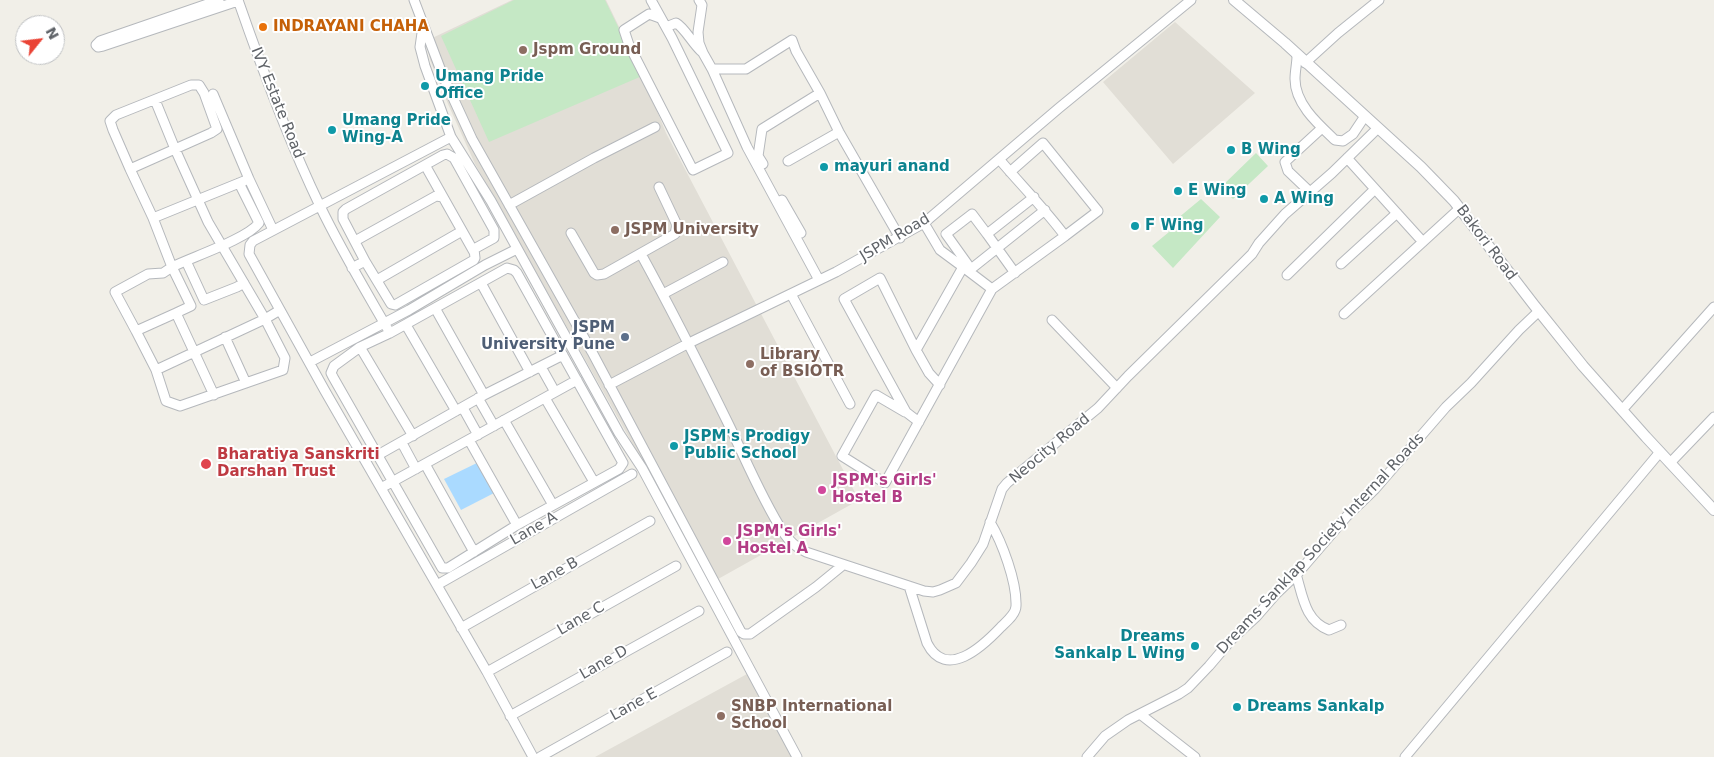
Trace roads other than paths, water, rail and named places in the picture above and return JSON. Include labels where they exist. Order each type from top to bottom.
[{"type":"street","points":[[219,0],[100,41],[96,45],[97,47],[103,46],[238,0]]},
{"type":"street","name":"IVY Estate Road","points":[[238,0],[268,83],[320,206],[352,268],[390,333]]},
{"type":"street","points":[[414,0],[472,139],[610,385],[741,632],[750,634],[816,588],[843,565]]},
{"type":"street","points":[[651,0],[728,153],[693,170],[629,45],[624,30],[648,14],[660,18]]},
{"type":"street","name":"JSPM Road","points":[[610,385],[792,294],[900,238],[924,223],[1191,0]]},
{"type":"street","name":"Bakori Road","points":[[1234,0],[1421,167],[1460,208],[1539,311],[1622,410],[1714,510]]},
{"type":"street","points":[[1305,63],[1379,0]]},
{"type":"street","points":[[701,2],[698,32],[703,53],[747,147],[819,280]]},
{"type":"street","points":[[666,27],[676,23],[680,25],[690,40],[703,53]]},
{"type":"street","points":[[423,24],[420,47],[425,66],[452,137],[491,201],[619,433],[642,468],[797,757]]},
{"type":"street","points":[[712,69],[746,69],[792,40],[839,132],[900,238]]},
{"type":"street","points":[[1297,56],[1295,80],[1297,93],[1303,106],[1334,140],[1343,141],[1353,134],[1365,116]]},
{"type":"street","points":[[130,169],[212,134],[217,129],[204,93],[199,85],[191,85],[116,115],[110,121],[130,169],[153,218],[172,267],[191,306]]},
{"type":"street","points":[[801,233],[758,156],[762,129],[820,93]]},
{"type":"street","points":[[213,94],[273,230]]},
{"type":"street","points":[[155,100],[197,200],[221,246],[265,319],[285,358],[282,370],[180,406],[166,401],[156,370],[115,292],[148,274],[163,274],[172,267],[221,246],[254,229],[259,223],[239,183]]},
{"type":"street","points":[[508,205],[594,158],[655,128]]},
{"type":"street","points":[[1310,192],[1288,171],[1286,162],[1322,128]]},
{"type":"street","name":"Neocity Road","points":[[641,254],[689,344],[754,478],[784,533],[798,548],[843,565],[932,592],[947,588],[956,583],[971,563],[983,544],[1002,489],[1098,408],[1243,263],[1273,226],[1378,128]]},
{"type":"street","points":[[788,161],[839,132]]},
{"type":"street","points":[[452,137],[253,241],[250,245],[249,254],[487,672],[533,757]]},
{"type":"street","points":[[919,422],[906,412],[876,395],[842,456],[885,483],[940,385],[992,289],[1098,211],[1043,143],[1010,172]]},
{"type":"street","points":[[425,165],[474,252],[474,260],[395,305],[391,304],[365,261],[342,219],[343,212],[346,209],[425,165],[447,154],[454,158],[494,230],[494,238],[476,247],[474,252]]},
{"type":"street","points":[[1347,158],[1423,242]]},
{"type":"street","points":[[1000,159],[1065,236]]},
{"type":"street","points":[[153,218],[249,179]]},
{"type":"street","points":[[571,233],[594,272],[597,275],[604,274],[675,234],[677,225],[659,187]]},
{"type":"street","points":[[1287,275],[1375,189]]},
{"type":"street","points":[[354,241],[433,197],[443,198]]},
{"type":"street","points":[[987,234],[1034,197]]},
{"type":"street","points":[[1344,314],[1460,208]]},
{"type":"street","points":[[916,350],[967,269],[1045,210]]},
{"type":"street","points":[[1342,264],[1397,213]]},
{"type":"street","points":[[967,269],[946,234],[972,214],[1015,273]]},
{"type":"street","points":[[924,223],[940,250],[992,289]]},
{"type":"street","points":[[377,280],[462,231]]},
{"type":"street","points":[[310,362],[517,249]]},
{"type":"street","points":[[186,261],[204,300]]},
{"type":"street","points":[[352,268],[365,261]]},
{"type":"street","points":[[663,294],[723,262]]},
{"type":"street","points":[[507,268],[514,270],[623,463],[619,469],[517,525],[448,568],[442,568],[331,372],[334,366],[360,347],[390,333],[481,283],[507,268]]},
{"type":"street","points":[[906,412],[844,299],[880,278],[928,373],[940,385]]},
{"type":"street","points":[[136,331],[204,300],[237,288],[244,282]]},
{"type":"street","points":[[481,283],[530,372]]},
{"type":"street","points":[[452,285],[459,295]]},
{"type":"street","points":[[792,294],[850,404]]},
{"type":"street","points":[[1622,410],[1714,306]]},
{"type":"street","points":[[435,308],[494,426]]},
{"type":"street","points":[[156,370],[265,319],[280,310]]},
{"type":"street","name":"Dreams Sanklap Society Internal Roads","points":[[1087,757],[1105,736],[1140,714],[1188,688],[1232,639],[1256,617],[1296,574],[1347,516],[1375,489],[1446,407],[1539,311]]},
{"type":"street","points":[[176,313],[214,395]]},
{"type":"street","points":[[1052,320],[1117,388]]},
{"type":"street","points":[[406,324],[460,410],[517,525]]},
{"type":"street","points":[[225,337],[246,383]]},
{"type":"street","points":[[360,347],[413,436]]},
{"type":"street","points":[[378,455],[481,397],[563,355]]},
{"type":"street","points":[[569,367],[580,361]]},
{"type":"street","points":[[541,367],[555,392]]},
{"type":"street","points":[[381,488],[577,380]]},
{"type":"street","points":[[545,398],[594,482]]},
{"type":"street","points":[[1672,465],[1714,417]]},
{"type":"street","points":[[504,420],[553,505]]},
{"type":"street","points":[[1672,465],[1714,424]]},
{"type":"street","points":[[402,443],[416,469]]},
{"type":"street","points":[[1405,757],[1660,452]]},
{"type":"street","points":[[425,464],[474,552]]},
{"type":"street","name":"Lane A","points":[[437,585],[632,474]]},
{"type":"street","name":"Lane B","points":[[461,628],[650,521]]},
{"type":"street","points":[[909,586],[927,642],[935,654],[948,660],[966,656],[977,650],[1012,615],[1016,606],[1004,550],[990,522]]},
{"type":"street","name":"Lane C","points":[[487,672],[676,566]]},
{"type":"street","points":[[1296,574],[1310,617],[1320,627],[1329,630],[1341,625]]},
{"type":"street","name":"Lane D","points":[[510,716],[699,611]]},
{"type":"street","name":"Lane E","points":[[540,757],[727,652]]},
{"type":"street","points":[[1140,714],[1195,757]]},
{"type":"water","points":[[481,461],[498,491],[461,510],[444,479]]},
{"type":"place","name":"INDRAYANI CHAHA","points":[[263,27]]},
{"type":"place","name":"Jspm Ground","points":[[523,50]]},
{"type":"place","name":"Umang Pride Office","points":[[425,86]]},
{"type":"place","name":"Umang Pride Wing-A","points":[[332,130]]},
{"type":"place","name":"B Wing","points":[[1231,150]]},
{"type":"place","name":"mayuri anand","points":[[824,167]]},
{"type":"place","name":"E Wing","points":[[1178,191]]},
{"type":"place","name":"A Wing","points":[[1264,199]]},
{"type":"place","name":"F Wing","points":[[1135,226]]},
{"type":"place","name":"JSPM University","points":[[615,230]]},
{"type":"place","name":"JSPM University Pune","points":[[625,337]]},
{"type":"place","name":"Library of BSIOTR","points":[[750,364]]},
{"type":"place","name":"JSPM's Prodigy Public School","points":[[674,446]]},
{"type":"place","name":"Bharatiya Sanskriti Darshan Trust","points":[[206,464]]},
{"type":"place","name":"JSPM's Girls' Hostel B","points":[[822,490]]},
{"type":"place","name":"JSPM's Girls' Hostel A","points":[[727,541]]},
{"type":"place","name":"Dreams Sankalp L Wing","points":[[1195,646]]},
{"type":"place","name":"Dreams Sankalp","points":[[1237,707]]},
{"type":"place","name":"SNBP International School","points":[[721,716]]}]
